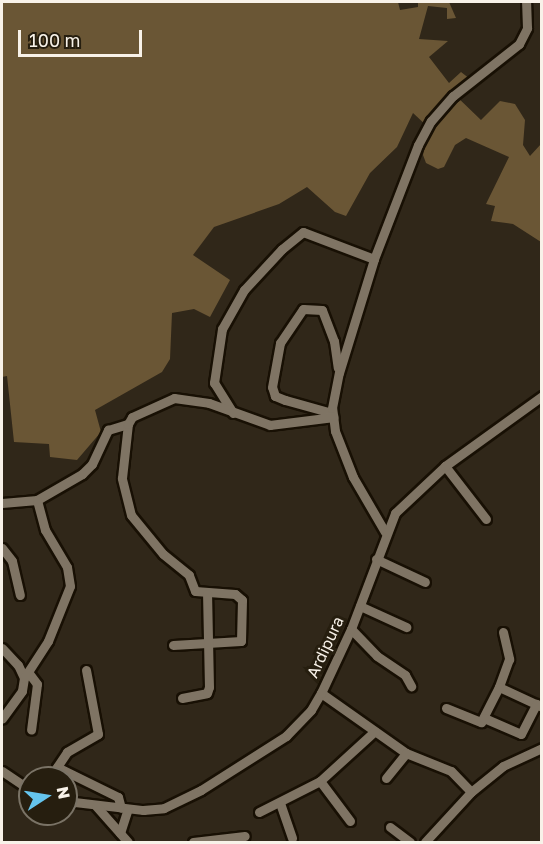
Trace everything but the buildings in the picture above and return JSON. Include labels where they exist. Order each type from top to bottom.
[{"type":"street","points":[[385,532],[353,477],[333,415],[339,373],[402,180],[431,121],[453,96],[519,44],[527,28],[530,4]]},
{"type":"street","points":[[233,414],[214,383],[222,329],[244,290],[282,249],[303,232],[374,260]]},
{"type":"street","points":[[333,415],[276,396],[272,387],[280,343],[303,309],[322,310],[334,341],[339,373]]},
{"type":"street","name":"Ardipura","points":[[78,803],[124,809],[164,808],[201,790],[274,746],[311,710],[321,693],[351,629],[385,532],[395,513],[445,466],[542,396]]},
{"type":"street","points":[[2,503],[37,500],[82,474],[92,464],[108,430],[128,424],[139,411],[174,398],[192,399],[270,425],[333,415]]},
{"type":"street","points":[[128,424],[122,478],[131,515],[163,554],[189,575],[193,590],[207,594],[240,596],[244,636],[236,643],[172,645]]},
{"type":"street","points":[[445,466],[486,519]]},
{"type":"street","points":[[2,719],[22,691],[26,675],[58,620],[70,586],[67,567],[45,530],[37,500]]},
{"type":"street","points":[[2,548],[12,561],[20,596]]},
{"type":"street","points":[[376,559],[426,582]]},
{"type":"street","points":[[182,698],[207,693],[207,594]]},
{"type":"street","points":[[360,606],[406,627]]},
{"type":"street","points":[[351,629],[377,656],[405,675],[411,686]]},
{"type":"street","points":[[446,708],[480,722],[484,718],[500,687],[509,659],[503,632]]},
{"type":"street","points":[[2,648],[37,684],[31,730]]},
{"type":"street","points":[[86,670],[98,734],[67,752],[57,767],[118,797],[124,809],[120,833]]},
{"type":"street","points":[[484,718],[520,734],[539,706],[500,687]]},
{"type":"street","points":[[321,693],[406,753],[451,771],[471,792]]},
{"type":"street","points":[[259,812],[320,782],[375,731]]},
{"type":"street","points":[[425,843],[471,792],[503,766],[542,748]]},
{"type":"street","points":[[386,778],[406,753]]},
{"type":"street","points":[[2,771],[18,782]]},
{"type":"street","points":[[320,782],[350,821]]},
{"type":"street","points":[[280,803],[292,838]]},
{"type":"street","points":[[96,806],[128,843]]},
{"type":"street","points":[[390,827],[410,843]]},
{"type":"street","points":[[193,843],[246,836]]},
{"type":"shaded area","points":[[2,2],[398,2],[400,10],[418,7],[418,2],[449,2],[456,18],[447,19],[447,8],[428,6],[419,39],[448,41],[429,57],[449,83],[461,72],[470,79],[453,93],[481,120],[500,101],[515,104],[525,120],[523,145],[530,156],[541,144],[541,242],[513,224],[491,221],[495,206],[486,204],[509,157],[466,138],[455,145],[444,167],[438,169],[426,163],[423,155],[428,127],[413,113],[397,147],[370,173],[346,216],[335,212],[307,187],[279,204],[214,227],[193,255],[230,280],[210,317],[194,309],[172,313],[170,359],[162,372],[95,410],[101,432],[77,460],[50,457],[49,444],[14,442],[7,376],[2,377]]}]
